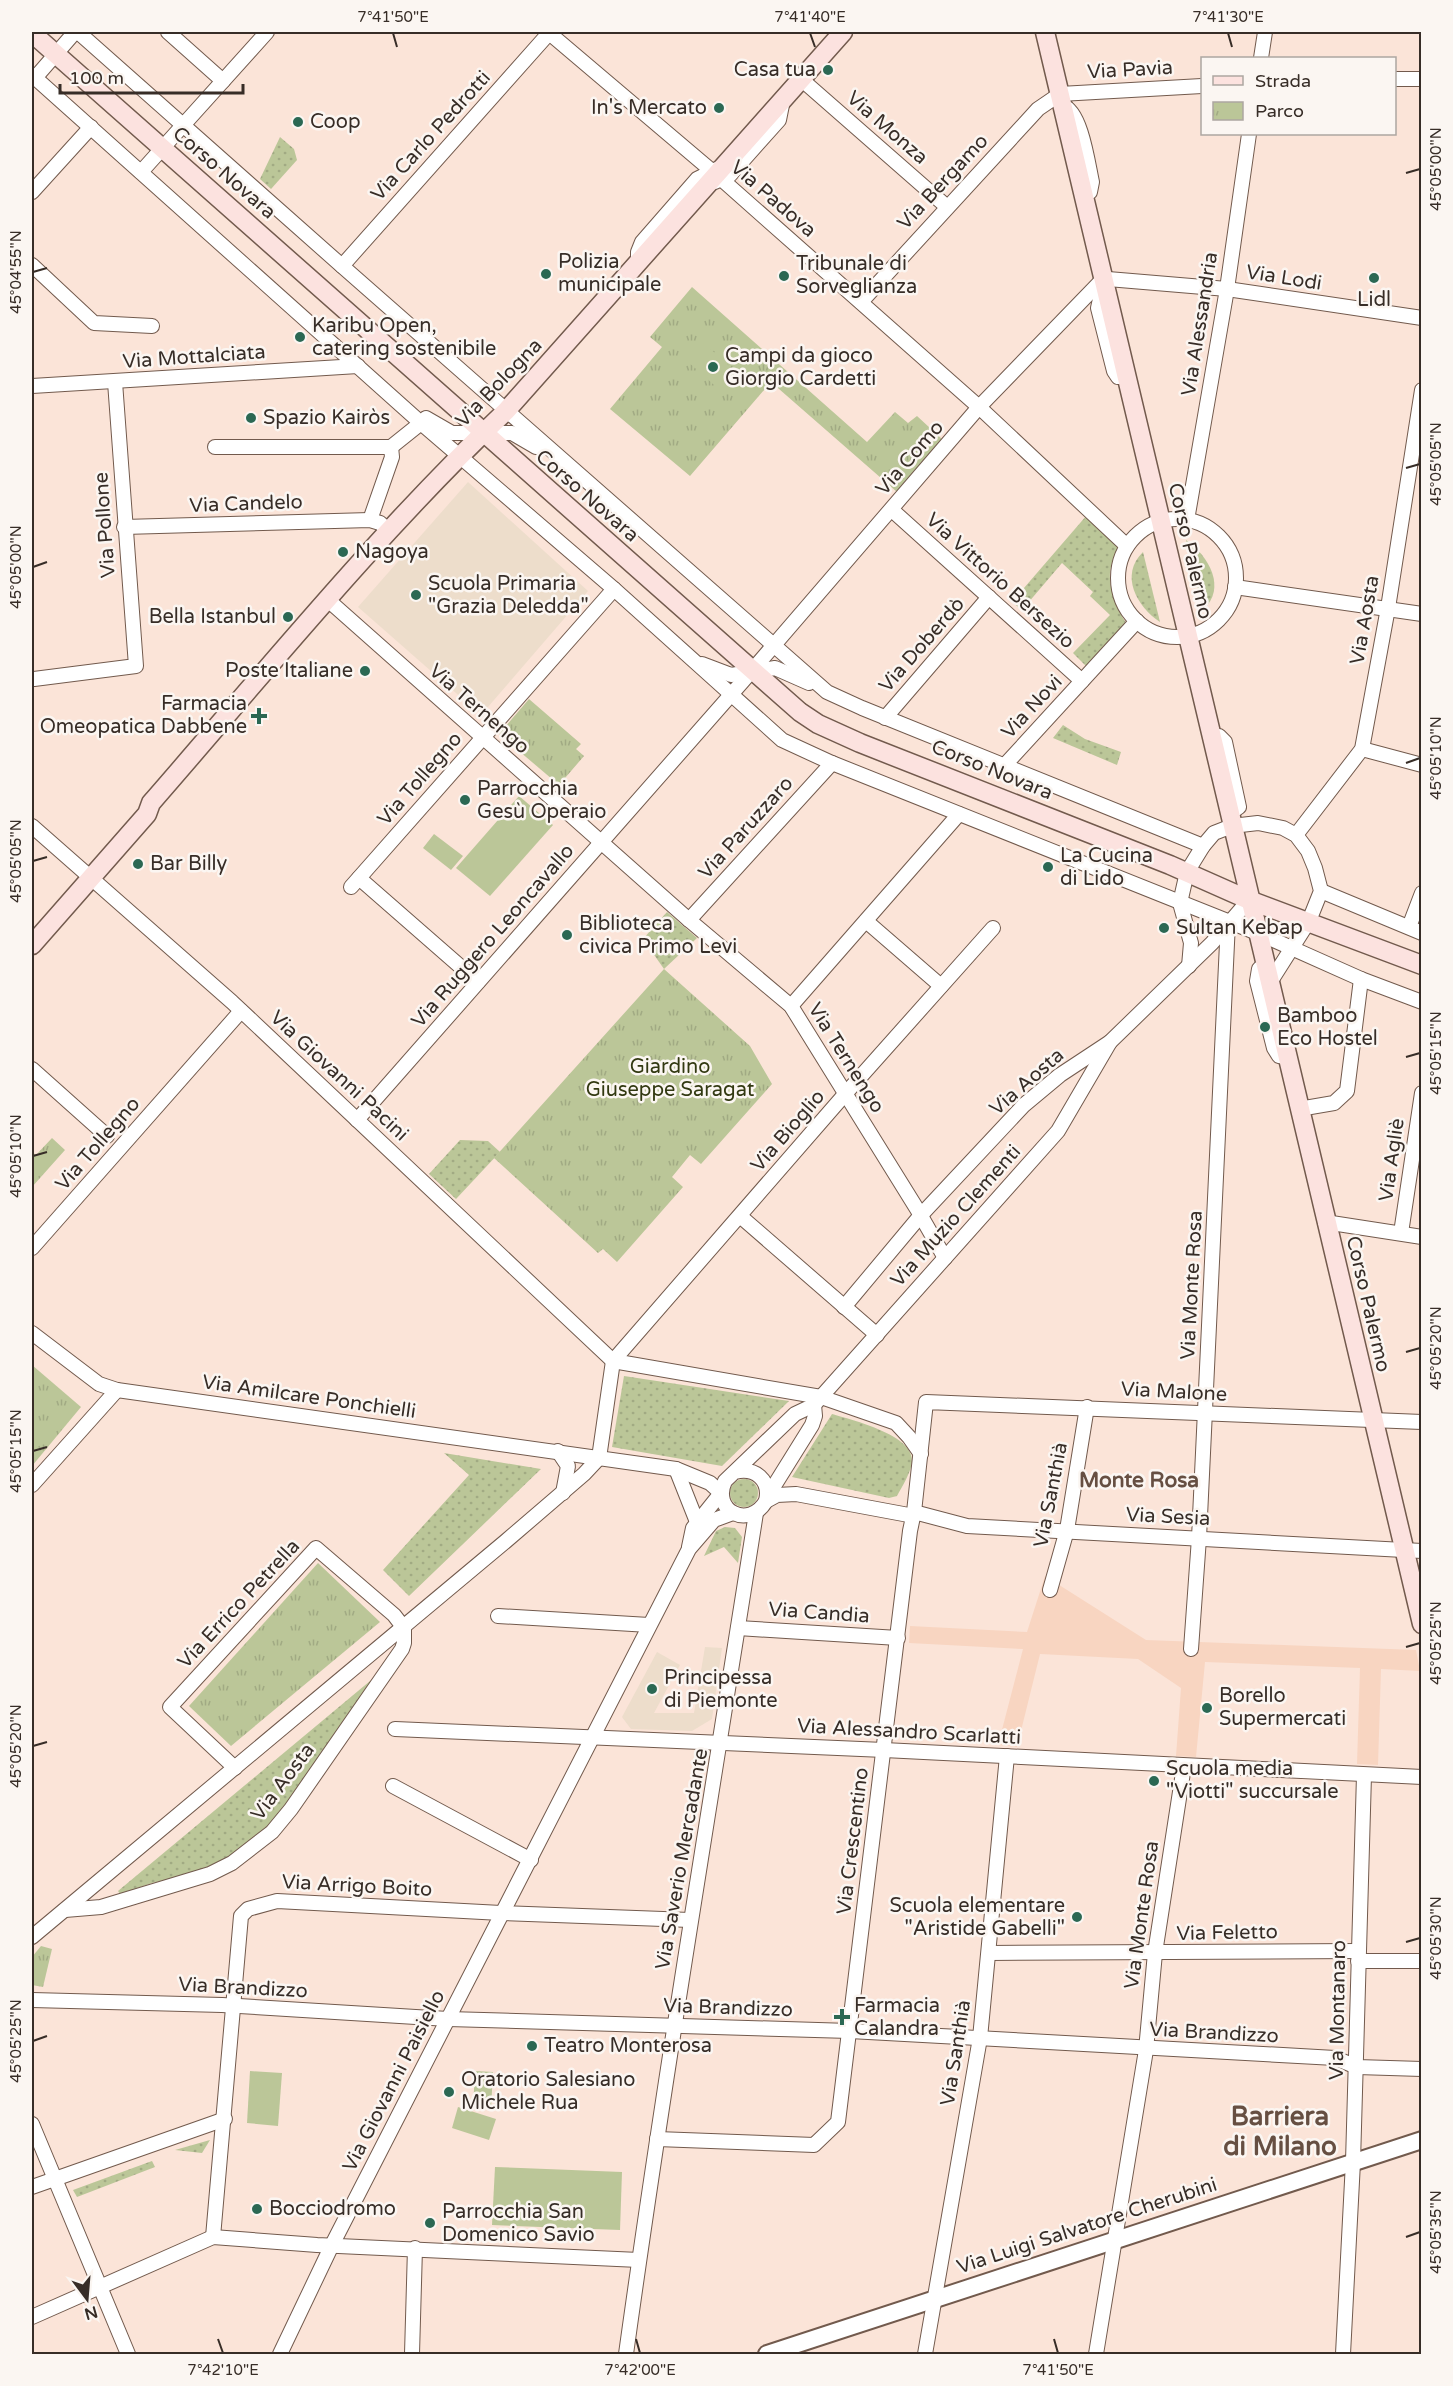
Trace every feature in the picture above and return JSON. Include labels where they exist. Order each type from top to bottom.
[{"type":"main road","name":"Via Bologna","points":[[32,930],[147,814],[151,803],[389,531],[460,454],[506,411],[719,177],[843,32]]},
{"type":"main road","name":"Corso Palermo","points":[[1045,32],[1372,1420],[1410,1554],[1422,1624]]},
{"type":"main road","name":"Corso Novara","points":[[32,33],[798,711],[818,724],[1187,872],[1249,900],[1422,965]]},
{"type":"main road","name":"Via Bologna","points":[[32,945],[87,876]]},
{"type":"street","points":[[77,32],[33,76],[421,423],[460,454],[614,589],[782,740],[832,763],[1292,947],[1360,979],[1422,1002]]},
{"type":"street","name":"Corso Novara","points":[[77,32],[827,692],[885,718],[1203,846]]},
{"type":"street","points":[[168,32],[223,81]]},
{"type":"street","points":[[141,172],[267,32]]},
{"type":"street","name":"Via Padova","points":[[549,32],[861,302],[979,407],[1127,546]]},
{"type":"street","name":"Via Carlo Pedrotti","points":[[342,267],[549,32]]},
{"type":"street","points":[[1261,57],[1265,32]]},
{"type":"street","name":"Via Monza","points":[[801,79],[946,206]]},
{"type":"street","points":[[1396,79],[1422,79]]},
{"type":"street","name":"Via Pavia","points":[[1062,100],[1201,86]]},
{"type":"street","name":"Via Bergamo","points":[[861,302],[946,206],[1038,109],[1062,100]]},
{"type":"street","points":[[32,192],[91,127]]},
{"type":"street","name":"Via Alessandria","points":[[1187,520],[1227,289],[1249,135]]},
{"type":"street","points":[[32,266],[94,323],[152,326]]},
{"type":"street","name":"Via Lodi","points":[[1106,286],[1227,289],[1422,318]]},
{"type":"street","name":"Via Como","points":[[753,670],[979,407],[1106,286]]},
{"type":"street","name":"Via Mottalciata","points":[[32,386],[358,366]]},
{"type":"street","name":"Via Pollone","points":[[34,679],[136,666],[115,382]]},
{"type":"street","name":"Via Aosta","points":[[1296,835],[1362,749],[1416,456],[1422,390]]},
{"type":"street","points":[[398,402],[452,433],[512,433],[564,462]]},
{"type":"street","points":[[215,447],[391,447],[421,423]]},
{"type":"street","points":[[389,531],[380,523],[370,520],[392,457],[391,447]]},
{"type":"street","name":"Via Vittorio Bersezio","points":[[892,510],[1082,681]]},
{"type":"street","name":"Via Candelo","points":[[124,527],[370,520]]},
{"type":"street","points":[[1187,520],[1208,527],[1226,544],[1235,566],[1236,587],[1230,605],[1215,623],[1203,631],[1187,636],[1161,634],[1137,621],[1125,606],[1120,593],[1119,566],[1127,546],[1145,528],[1160,521],[1187,520]]},
{"type":"street","points":[[1236,587],[1422,614]]},
{"type":"street","name":"Via Tollegno","points":[[478,982],[355,882],[614,589]]},
{"type":"street","name":"Via Doberdò","points":[[885,718],[989,597]]},
{"type":"street","name":"Via Ternengo","points":[[328,600],[689,920],[791,1006],[945,1257]]},
{"type":"street","name":"Via Novi","points":[[1004,766],[1137,621]]},
{"type":"street","points":[[694,661],[731,675],[775,668],[786,671],[827,692]]},
{"type":"street","name":"Via Ruggero Leoncavallo","points":[[357,1120],[753,670]]},
{"type":"street","points":[[1362,749],[1422,765]]},
{"type":"street","name":"Via Paruzzaro","points":[[689,920],[832,763]]},
{"type":"street","points":[[791,1006],[959,814]]},
{"type":"street","points":[[1189,966],[1191,943],[1180,903],[1187,872],[1203,846],[1214,833],[1231,820],[1283,828],[1296,835],[1308,851],[1321,891],[1309,921],[1269,984]]},
{"type":"street","name":"Via Giovanni Pacini","points":[[32,826],[241,1011],[613,1361]]},
{"type":"street","points":[[1321,891],[1415,930],[1422,893]]},
{"type":"street","name":"Via Aosta","points":[[844,1307],[921,1215],[1024,1105],[1060,1075],[1110,1042],[1212,943],[1249,900]]},
{"type":"street","points":[[866,921],[941,986]]},
{"type":"street","name":"Via Monte Rosa","points":[[1191,1649],[1199,1538],[1228,922]]},
{"type":"street","name":"Via Bioglio","points":[[613,1361],[993,928]]},
{"type":"street","name":"Corso Palermo","points":[[1264,964],[1259,969],[1257,981],[1274,1048],[1279,1056],[1286,1057]]},
{"type":"street","points":[[1299,1109],[1334,1102],[1347,1090],[1360,979]]},
{"type":"street","name":"Via Tollegno","points":[[32,1248],[241,1011]]},
{"type":"street","name":"Via Muzio Clementi","points":[[818,1401],[1058,1131],[1110,1042]]},
{"type":"street","points":[[32,1069],[107,1136]]},
{"type":"street","name":"Via Agliè","points":[[1401,1233],[1422,1093]]},
{"type":"street","points":[[740,1216],[877,1335]]},
{"type":"street","points":[[1325,1222],[1422,1237]]},
{"type":"street","name":"Via Amilcare Ponchielli","points":[[32,1333],[99,1384],[117,1390],[676,1469],[710,1483],[721,1493]]},
{"type":"street","points":[[32,1937],[404,1628],[584,1474],[599,1458],[613,1361],[818,1401],[896,1423],[921,1454]]},
{"type":"street","points":[[32,1485],[117,1390]]},
{"type":"street","points":[[818,1401],[812,1425],[756,1513],[749,1516],[734,1513],[725,1505],[721,1493],[725,1480],[795,1414],[818,1401]]},
{"type":"street","name":"Via Malone","points":[[926,1402],[1422,1422]]},
{"type":"street","name":"Via Crescentino","points":[[657,2139],[814,2145],[838,2122],[926,1402]]},
{"type":"street","name":"Via Santhià","points":[[1050,1590],[1067,1530],[1087,1407]]},
{"type":"street","points":[[558,1451],[568,1466],[563,1493]]},
{"type":"street","points":[[676,1469],[697,1522]]},
{"type":"street","points":[[735,1472],[750,1470],[757,1473],[762,1478],[767,1496]]},
{"type":"street","name":"Via Giovanni Paisiello","points":[[689,1549],[693,1528],[721,1493]]},
{"type":"street","name":"Via Sesia","points":[[767,1496],[796,1494],[914,1514],[967,1526],[1199,1538],[1410,1554]]},
{"type":"street","name":"Via Giovanni Paisiello","points":[[280,2355],[332,2245],[689,1549],[714,1521],[734,1513]]},
{"type":"street","name":"Via Saverio Mercadante","points":[[626,2355],[690,1920],[721,1743],[756,1513]]},
{"type":"street","name":"Via Errico Petrella","points":[[235,1768],[170,1707],[316,1548],[394,1615],[404,1628]]},
{"type":"street","points":[[1410,1554],[1422,1577]]},
{"type":"street","points":[[498,1616],[650,1626]]},
{"type":"street","name":"Via Aosta","points":[[65,1910],[101,1906],[196,1879],[226,1866],[252,1849],[282,1822],[384,1676],[402,1649],[404,1628]]},
{"type":"street","name":"Via Candia","points":[[738,1628],[898,1638]]},
{"type":"street","name":"Via Alessandro Scarlatti","points":[[395,1729],[884,1750],[1422,1777]]},
{"type":"street","name":"Via Santhià","points":[[925,2355],[980,2038],[1007,1756]]},
{"type":"street","name":"Via Monte Rosa","points":[[1095,2355],[1146,2050],[1155,1953],[1184,1766]]},
{"type":"street","name":"Via Montanaro","points":[[1343,2355],[1357,2067],[1364,1774]]},
{"type":"street","points":[[393,1786],[531,1860]]},
{"type":"street","name":"Via Arrigo Boito","points":[[213,2237],[241,1916],[248,1910],[277,1900],[501,1913],[690,1920]]},
{"type":"street","name":"Via Feletto","points":[[989,1953],[1358,1956],[1422,1960]]},
{"type":"street","name":"Via Brandizzo","points":[[32,2000],[232,2006],[448,2019],[850,2031],[1146,2050],[1335,2058],[1357,2067],[1422,2069]]},
{"type":"street","points":[[32,2187],[225,2119]]},
{"type":"street","points":[[32,2124],[128,2355]]},
{"type":"street","name":"Via Luigi Salvatore Cherubini","points":[[767,2355],[934,2298],[1422,2139]]},
{"type":"street","points":[[32,2317],[213,2237],[639,2260]]},
{"type":"street","points":[[412,2355],[414,2248]]},
{"type":"shaded area","name":"Scuola Primaria \"Grazia Deledda\"","points":[[468,482],[588,591],[481,715],[358,607]]},
{"type":"shaded area","points":[[1045,1576],[1146,1640],[1416,1650],[1420,1671],[1381,1669],[1378,1765],[1357,1764],[1360,1668],[1205,1662],[1196,1757],[1176,1756],[1181,1688],[1138,1659],[1040,1654],[1017,1747],[998,1745],[1023,1649],[909,1643],[910,1626],[1027,1632]]},
{"type":"shaded area","name":"Principessa di Piemonte","points":[[705,1647],[722,1648],[712,1719],[692,1731],[631,1729],[622,1717],[657,1652],[680,1665],[654,1713],[694,1713]]},
{"type":"green space","points":[[280,137],[294,149],[297,160],[271,189],[260,179]]},
{"type":"green space","points":[[692,287],[867,442],[895,412],[908,423],[917,416],[943,440],[897,492],[771,382],[690,476],[610,409],[662,347],[650,337]]},
{"type":"green space","name":"Campi da gioco Giorgio Cardetti","points":[[704,343],[738,374],[722,392],[687,361]]},
{"type":"green space","points":[[1087,515],[1122,547],[1111,565],[1110,585],[1116,605],[1126,623],[1086,666],[1073,653],[1110,615],[1090,596],[1093,592],[1062,563],[1022,610],[1012,602]]},
{"type":"green space","points":[[1186,540],[1202,555],[1212,573],[1214,592],[1203,610]]},
{"type":"green space","points":[[1143,552],[1160,622],[1144,608],[1134,590],[1132,571]]},
{"type":"green space","points":[[529,699],[581,744],[576,749],[584,756],[559,785],[499,734]]},
{"type":"green space","points":[[1063,725],[1085,739],[1121,752],[1117,765],[1053,738]]},
{"type":"green space","points":[[519,796],[553,825],[490,896],[456,868]]},
{"type":"green space","points":[[434,834],[463,856],[451,870],[423,848]]},
{"type":"green space","points":[[667,912],[697,938],[664,969],[643,939]]},
{"type":"green space","name":"Giardino Giuseppe Saragat","points":[[664,969],[750,1046],[772,1084],[701,1164],[690,1155],[672,1177],[683,1187],[617,1262],[603,1249],[598,1253],[494,1158]]},
{"type":"green space","points":[[52,1138],[65,1150],[32,1187],[32,1152],[36,1155]]},
{"type":"green space","points":[[460,1140],[488,1141],[500,1152],[456,1199],[429,1174]]},
{"type":"green space","points":[[32,1365],[81,1407],[32,1466]]},
{"type":"green space","points":[[624,1376],[789,1401],[722,1466],[612,1447]]},
{"type":"green space","points":[[832,1414],[881,1430],[904,1444],[910,1452],[912,1462],[897,1496],[889,1498],[792,1477]]},
{"type":"green space","points":[[444,1453],[541,1469],[409,1596],[383,1570],[469,1475]]},
{"type":"green space","points":[[744,1479],[754,1483],[758,1493],[754,1503],[744,1507],[734,1503],[730,1493],[734,1483]]},
{"type":"green space","points":[[725,1527],[735,1528],[742,1537],[738,1563],[724,1547],[704,1556],[716,1531]]},
{"type":"green space","points":[[318,1563],[380,1622],[231,1746],[189,1706]]},
{"type":"green space","points":[[382,1671],[288,1803],[265,1831],[219,1864],[200,1872],[152,1883],[120,1894],[118,1891]]},
{"type":"green space","points":[[41,1946],[52,1949],[43,1987],[32,1985],[32,1957]]},
{"type":"green space","points":[[250,2071],[282,2073],[278,2126],[247,2123]]},
{"type":"green space","points":[[475,2071],[493,2072],[491,2109],[473,2108]]},
{"type":"green space","points":[[458,2107],[496,2119],[489,2140],[452,2128]]},
{"type":"green space","points":[[210,2140],[202,2153],[175,2150]]},
{"type":"green space","points":[[152,2161],[155,2167],[77,2197],[73,2190]]},
{"type":"green space","points":[[495,2167],[622,2172],[620,2230],[492,2225]]},
{"type":"place","name":"Casa tua","points":[[828,70]]},
{"type":"place","name":"In's Mercato","points":[[719,108]]},
{"type":"place","name":"Coop","points":[[298,122]]},
{"type":"place","name":"Polizia municipale","points":[[546,274]]},
{"type":"place","name":"Tribunale di Sorveglianza","points":[[784,276]]},
{"type":"place","name":"Lidl","points":[[1374,278]]},
{"type":"place","name":"Karibu Open, catering sostenibile","points":[[300,337]]},
{"type":"place","name":"Campi da gioco Giorgio Cardetti","points":[[713,367]]},
{"type":"place","name":"Spazio Kairòs","points":[[251,418]]},
{"type":"place","name":"Nagoya","points":[[343,552]]},
{"type":"place","name":"Scuola Primaria \"Grazia Deledda\"","points":[[416,595]]},
{"type":"place","name":"Bella Istanbul","points":[[288,617]]},
{"type":"place","name":"Poste Italiane","points":[[365,671]]},
{"type":"place","name":"Farmacia Omeopatica Dabbene","points":[[259,716]]},
{"type":"place","name":"Parrocchia Gesù Operaio","points":[[465,800]]},
{"type":"place","name":"Bar Billy","points":[[138,864]]},
{"type":"place","name":"La Cucina di Lido","points":[[1048,867]]},
{"type":"place","name":"Sultan Kebap","points":[[1164,928]]},
{"type":"place","name":"Biblioteca civica Primo Levi","points":[[567,935]]},
{"type":"place","name":"Bamboo Eco Hostel","points":[[1265,1027]]},
{"type":"place","name":"Principessa di Piemonte","points":[[652,1689]]},
{"type":"place","name":"Borello Supermercati","points":[[1207,1708]]},
{"type":"place","name":"Scuola media \"Viotti\" succursale","points":[[1154,1781]]},
{"type":"place","name":"Scuola elementare \"Aristide Gabelli\"","points":[[1077,1917]]},
{"type":"place","name":"Farmacia Calandra","points":[[842,2017]]},
{"type":"place","name":"Teatro Monterosa","points":[[532,2046]]},
{"type":"place","name":"Oratorio Salesiano Michele Rua","points":[[449,2092]]},
{"type":"place","name":"Bocciodromo","points":[[257,2209]]},
{"type":"place","name":"Parrocchia San Domenico Savio","points":[[430,2223]]},
{"type":"district","name":"Monte Rosa","points":[[1139,1480]]},
{"type":"district","name":"Barriera di Milano","points":[[1280,2131]]}]
